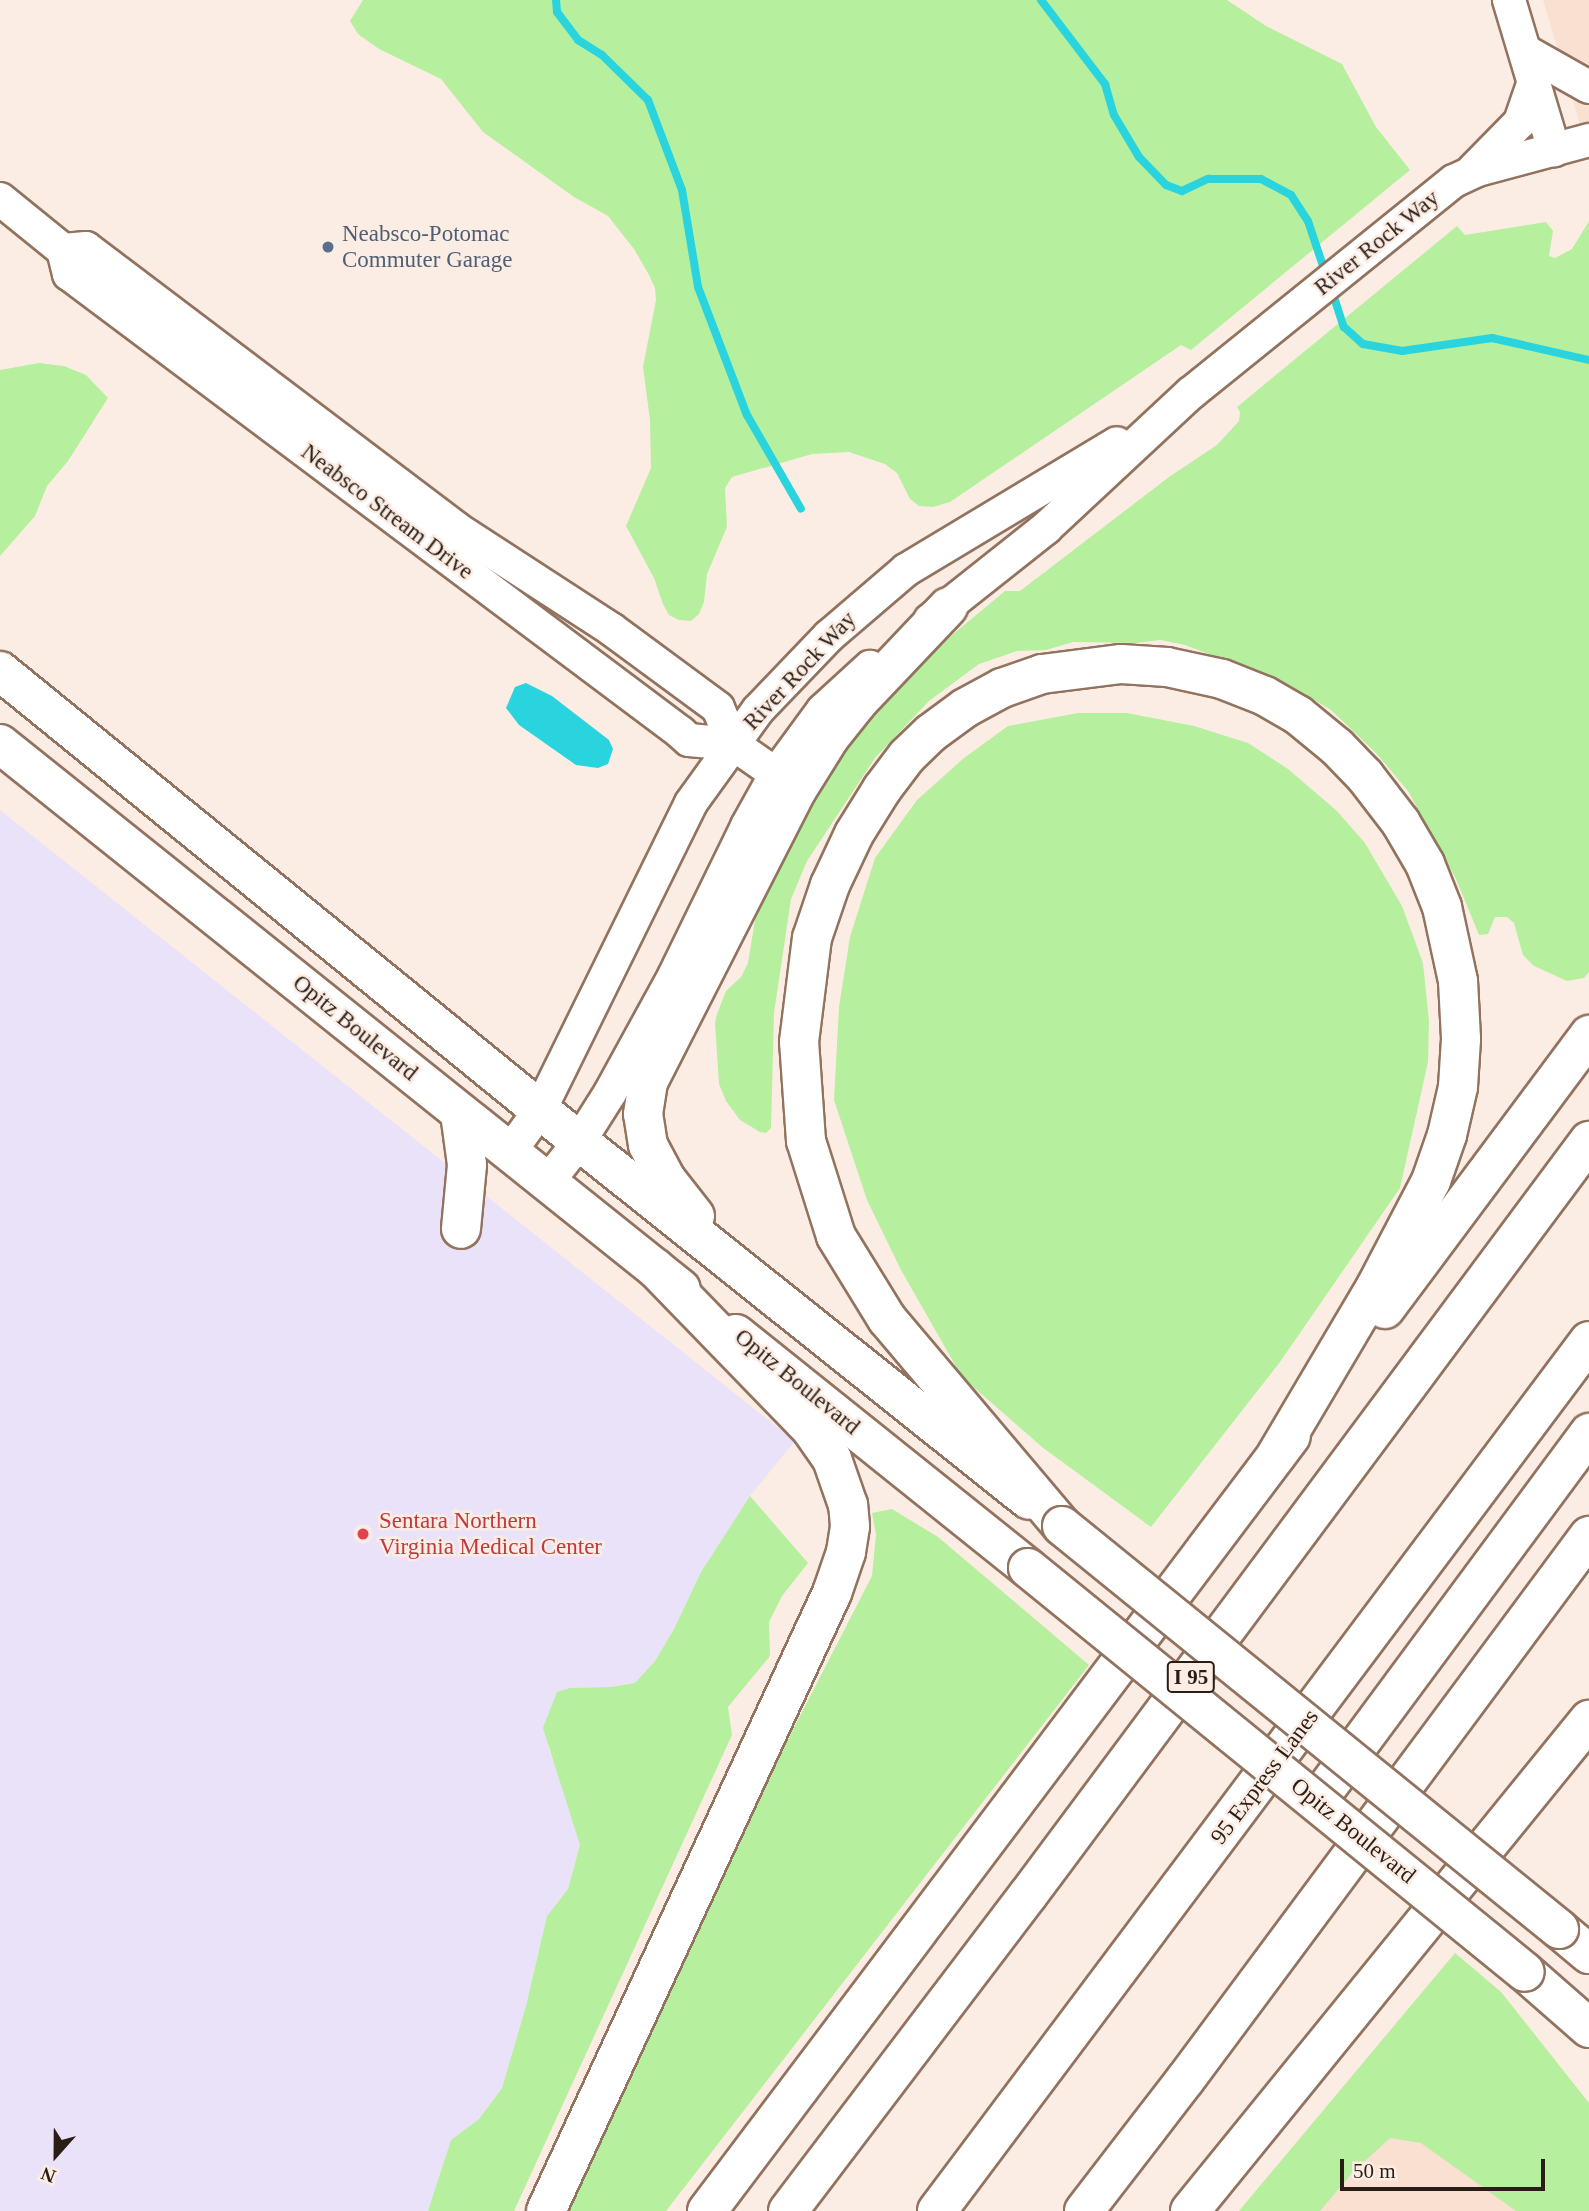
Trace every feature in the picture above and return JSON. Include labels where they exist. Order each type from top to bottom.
[{"type":"main road","points":[[744,1274],[678,1195],[656,1162],[644,1130],[643,1114],[648,1082],[803,779],[858,702],[948,607]]},
{"type":"main road","points":[[1062,1526],[887,1319],[836,1236],[806,1141],[799,1042],[812,938],[830,885],[854,834],[881,789],[907,756],[931,733],[965,708],[1002,688],[1042,674],[1121,664],[1167,667],[1222,679],[1298,715],[1337,747],[1365,776],[1407,833],[1424,864],[1442,908],[1458,981],[1461,1039],[1458,1087],[1447,1135],[1431,1181],[1375,1288],[1277,1454]]},
{"type":"main road","points":[[0,671],[579,1142],[1062,1526],[1589,1954]]},
{"type":"main road","name":"Opitz Boulevard","points":[[5,750],[460,1112],[546,1184],[655,1268],[1317,1801],[1589,2028]]},
{"type":"main road","points":[[707,2211],[1589,1035]]},
{"type":"main road","points":[[460,1112],[468,1179],[461,1229]]},
{"type":"main road","name":"I 95","points":[[789,2211],[1028,1895],[1589,1141]]},
{"type":"main road","points":[[546,2211],[832,1593],[846,1552],[850,1526],[848,1505],[832,1459],[812,1430],[655,1268]]},
{"type":"main road","name":"95 Express Lanes","points":[[937,2211],[1589,1341]]},
{"type":"main road","points":[[1317,1801],[1589,1433]]},
{"type":"main road","points":[[1084,2211],[1185,2080],[1589,1536]]},
{"type":"main road","points":[[1190,2211],[1582,1730]]},
{"type":"street","points":[[1509,0],[1554,150]]},
{"type":"street","points":[[1525,51],[1589,87]]},
{"type":"street","points":[[1462,177],[1520,122],[1534,81]]},
{"type":"street","name":"River Rock Way","points":[[546,1184],[579,1142],[610,1093],[674,976],[776,774],[822,710],[903,638],[948,607],[1046,528],[1191,393],[1462,177],[1589,140]]},
{"type":"street","name":"Neabsco Stream Drive","points":[[0,199],[64,250],[69,274],[689,740],[733,744],[776,774]]},
{"type":"street","name":"Neabsco Stream Drive","points":[[64,250],[86,248],[457,529],[611,629],[697,692],[718,708],[733,744]]},
{"type":"street","name":"River Rock Way","points":[[509,1153],[540,1110],[691,803],[758,710],[828,636],[905,570],[1097,456],[1191,393]]},
{"type":"shaded area","points":[[1543,0],[1589,0],[1589,154]]},
{"type":"shaded area","name":"Sentara Northern Virginia Medical Center","points":[[0,810],[795,1441],[750,1496],[701,1572],[674,1629],[655,1661],[635,1683],[611,1687],[570,1688],[548,1747],[567,1796],[580,1845],[568,1889],[547,1916],[526,2006],[502,2088],[479,2119],[451,2140],[428,2211],[0,2211]]},
{"type":"shaded area","points":[[1455,1953],[1501,1992],[1589,2103],[1589,2211],[1239,2211]]},
{"type":"green space","points":[[363,0],[1227,0],[1266,26],[1342,64],[1376,127],[1410,170],[1191,350],[1181,345],[950,502],[933,507],[919,506],[910,499],[897,473],[885,464],[849,452],[812,454],[732,477],[725,488],[727,527],[707,574],[704,602],[699,614],[691,621],[679,620],[669,615],[654,578],[626,526],[651,468],[650,420],[643,367],[656,300],[655,288],[649,275],[634,249],[608,216],[574,197],[483,132],[441,79],[379,49],[358,34],[350,21]]},
{"type":"green space","points":[[1589,221],[1589,972],[1584,978],[1567,981],[1534,966],[1523,955],[1514,923],[1507,917],[1495,917],[1488,934],[1479,935],[1456,879],[1408,791],[1376,753],[1331,710],[1288,684],[1185,645],[1160,640],[1136,643],[1073,642],[1046,650],[1017,651],[979,664],[929,701],[875,758],[807,861],[791,899],[774,1013],[771,1128],[766,1133],[760,1132],[740,1120],[726,1101],[719,1084],[715,1023],[717,1014],[726,991],[741,977],[748,963],[755,920],[771,879],[839,751],[886,690],[1005,591],[1020,591],[1169,477],[1217,445],[1239,421],[1240,412],[1237,407],[1457,226],[1465,235],[1546,222],[1553,231],[1549,256],[1555,258],[1572,249]]},
{"type":"green space","points":[[39,363],[64,366],[86,375],[108,398],[68,461],[47,486],[35,516],[0,556],[0,370]]},
{"type":"green space","points":[[1078,713],[1127,713],[1194,726],[1248,743],[1288,769],[1337,811],[1365,843],[1402,906],[1423,963],[1429,1021],[1428,1062],[1400,1188],[1280,1362],[1151,1527],[1042,1447],[962,1377],[901,1270],[867,1200],[834,1100],[839,1007],[850,937],[875,858],[917,800],[964,758],[1008,726]]},
{"type":"green space","points":[[750,1496],[808,1563],[782,1596],[769,1622],[770,1656],[728,1707],[732,1735],[514,2211],[428,2211],[451,2140],[479,2119],[502,2088],[526,2006],[547,1916],[568,1889],[580,1845],[543,1728],[557,1692],[570,1688],[611,1687],[635,1683],[655,1661],[674,1629],[701,1572]]},
{"type":"green space","points":[[892,1509],[938,1537],[1089,1665],[666,2211],[566,2211],[634,2071],[764,1786],[872,1576],[876,1534],[872,1513]]},
{"type":"green space","points":[[1455,1953],[1501,1992],[1589,2103],[1589,2211],[1516,2211],[1421,2143],[1390,2138],[1354,2171],[1320,2211],[1239,2211]]},
{"type":"water","points":[[526,683],[552,696],[609,740],[613,749],[608,764],[598,768],[576,765],[519,725],[506,708],[515,687]]},
{"type":"waterway","points":[[556,0],[557,12],[578,40],[602,55],[648,100],[682,190],[698,287],[747,415],[801,509]]},
{"type":"waterway","points":[[1041,0],[1105,84],[1114,115],[1139,157],[1166,185],[1182,191],[1208,179],[1261,179],[1291,195],[1308,221],[1326,275]]},
{"type":"waterway","points":[[1332,291],[1344,327],[1363,344],[1402,351],[1492,338],[1589,360]]},
{"type":"place","name":"Neabsco-Potomac Commuter Garage","points":[[328,247]]},
{"type":"place","name":"Sentara Northern Virginia Medical Center","points":[[363,1534]]}]
